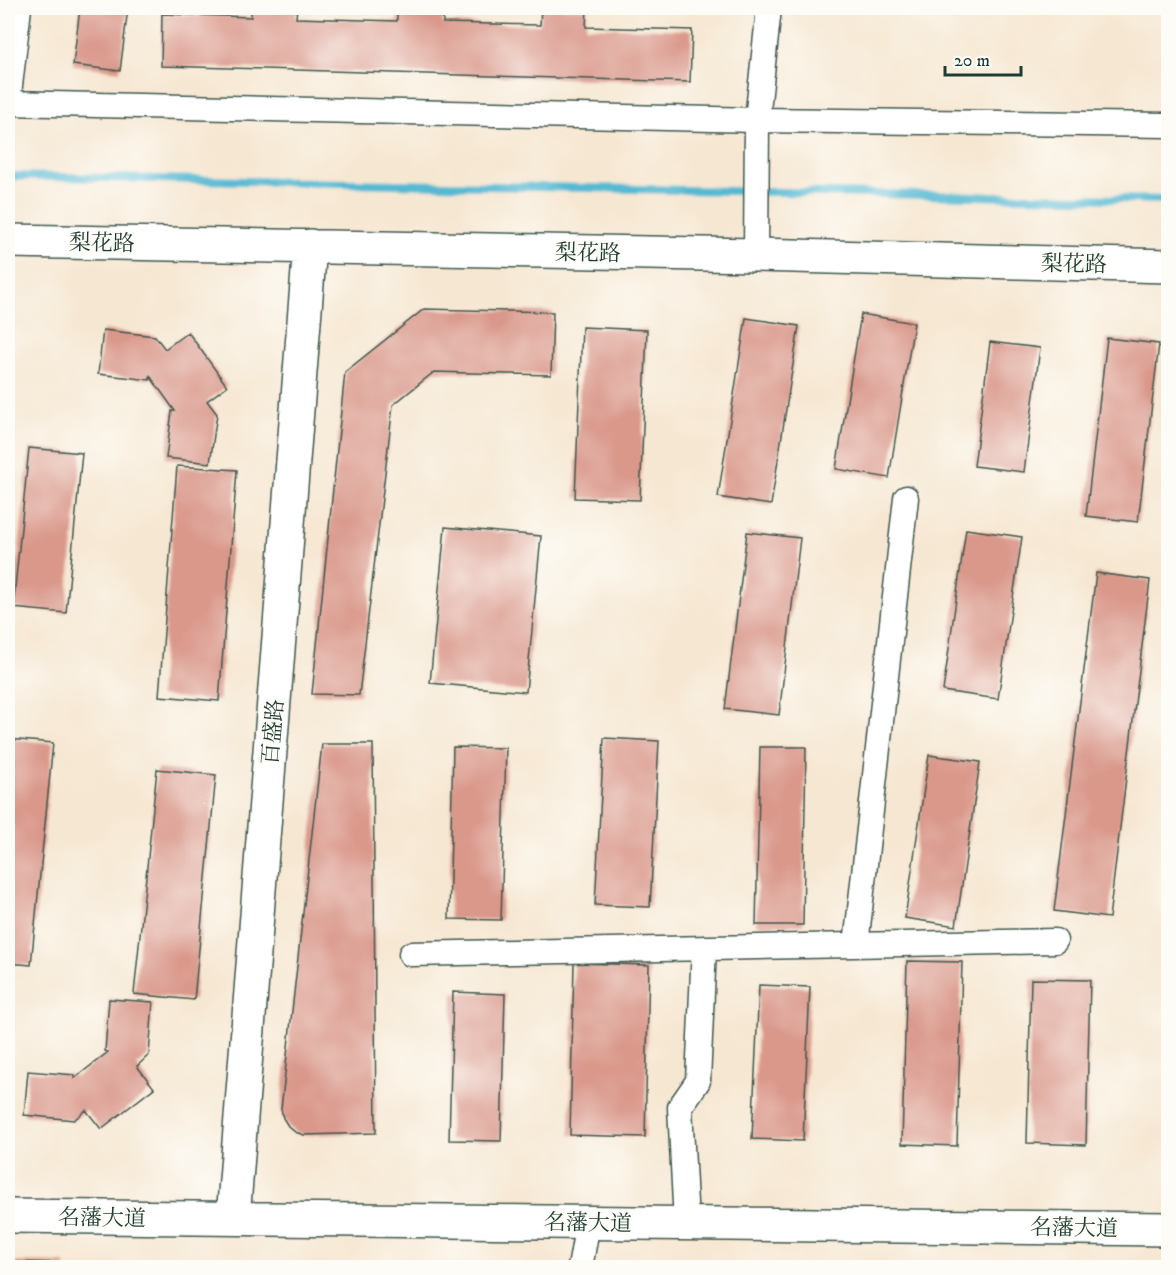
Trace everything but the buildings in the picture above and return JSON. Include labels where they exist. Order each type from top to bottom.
[{"type":"main road","name":"梨花路","points":[[8,241],[756,255],[1168,266]]},
{"type":"main road","name":"百盛路","points":[[233,1218],[310,246]]},
{"type":"main road","name":"名藩大道","points":[[8,1216],[1168,1228]]},
{"type":"street","points":[[19,8],[8,103],[757,130],[1168,125]]},
{"type":"street","points":[[756,255],[757,130],[769,8]]},
{"type":"street","points":[[856,945],[906,498]]},
{"type":"street","points":[[411,954],[1055,941]]},
{"type":"street","points":[[686,1223],[680,1107],[698,1081],[704,948]]},
{"type":"street","points":[[580,1268],[588,1222]]},
{"type":"waterway","points":[[8,176],[1168,200]]}]
